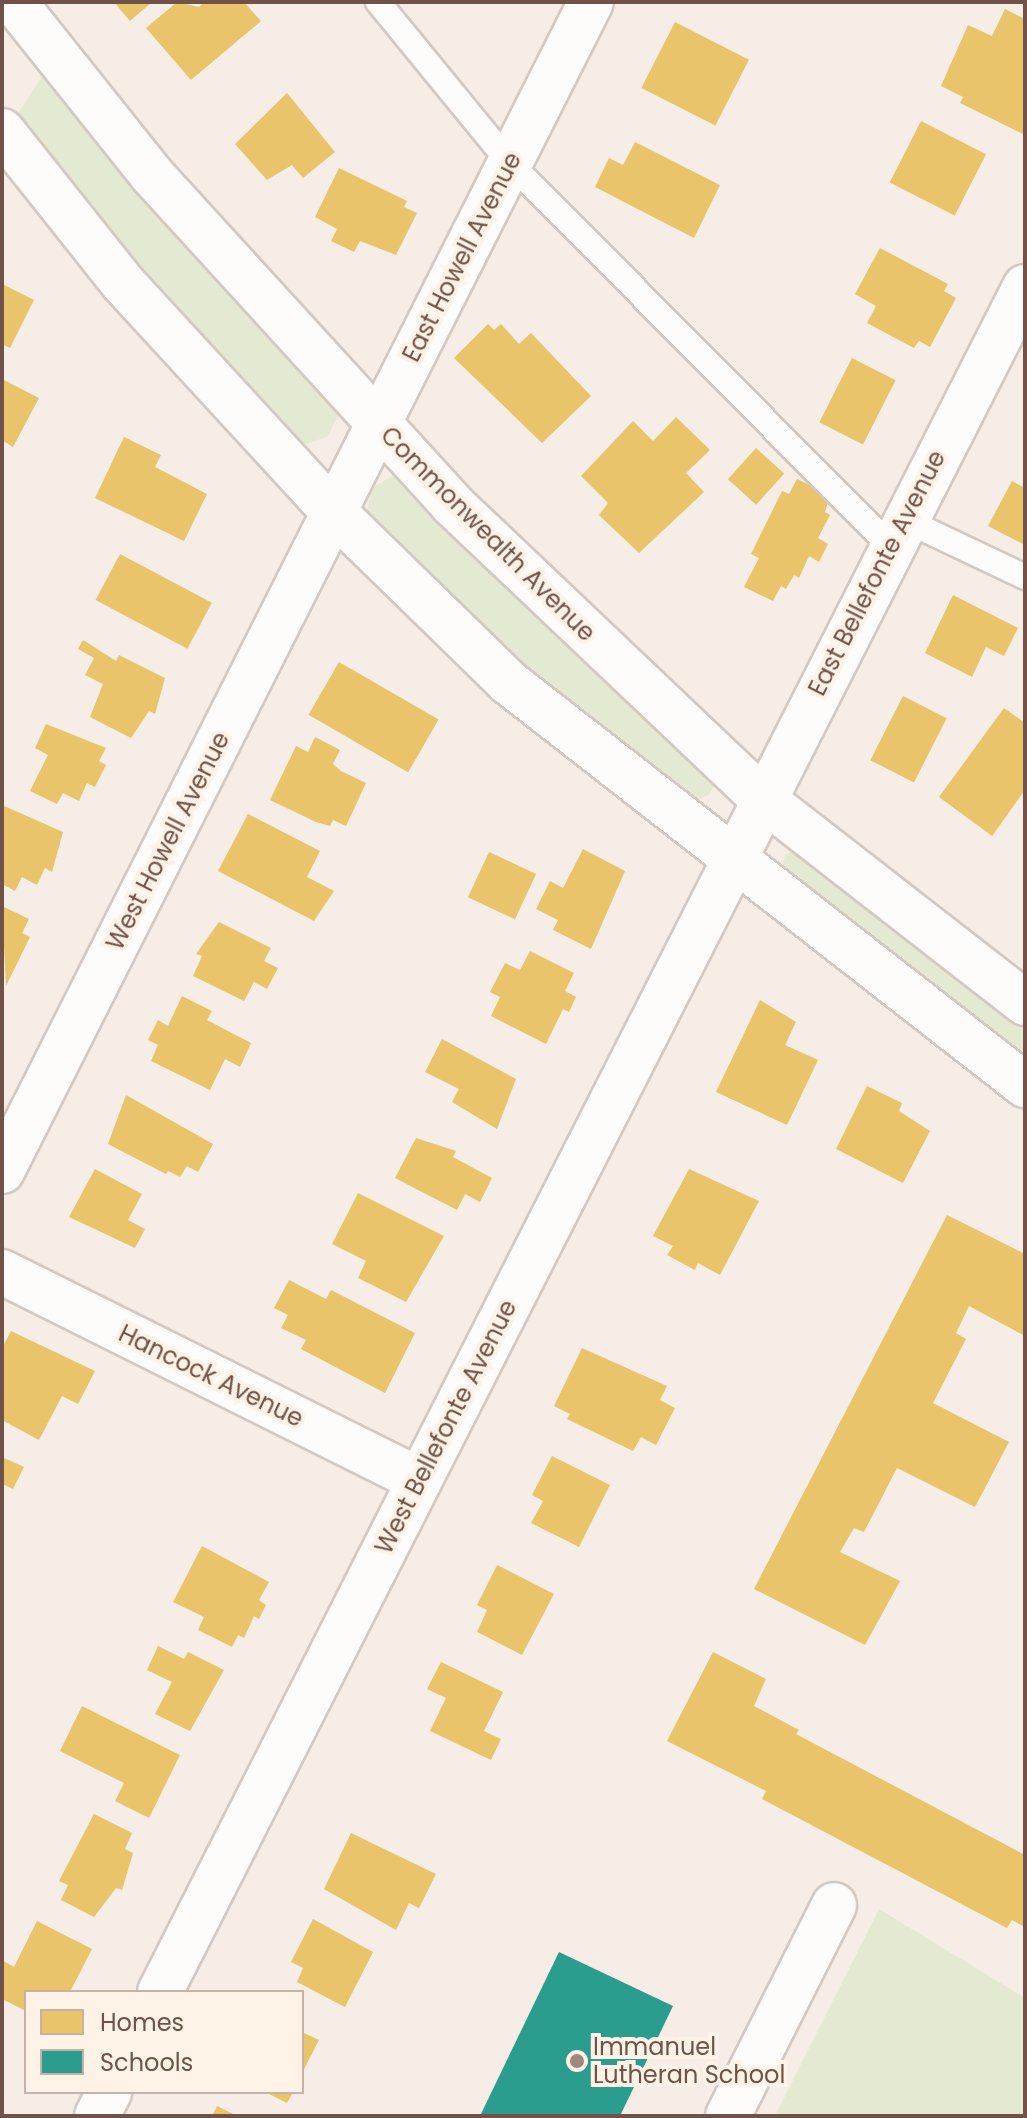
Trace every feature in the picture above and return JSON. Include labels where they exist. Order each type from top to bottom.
[{"type":"street","points":[[2,12],[7,2]]},
{"type":"street","name":"Commonwealth Avenue","points":[[14,2],[152,175],[377,426],[451,503],[763,799],[1025,1003]]},
{"type":"street","name":"East Howell Avenue","points":[[333,511],[591,2]]},
{"type":"street","points":[[2,131],[123,283],[333,511],[508,682],[733,862],[1025,1085]]},
{"type":"street","name":"East Bellefonte Avenue","points":[[733,862],[1025,287]]},
{"type":"street","name":"West Howell Avenue","points":[[2,1171],[333,511]]},
{"type":"street","name":"West Bellefonte Avenue","points":[[161,1990],[733,862]]},
{"type":"street","name":"Hancock Avenue","points":[[2,1272],[419,1480]]},
{"type":"street","points":[[728,2116],[834,1905]]},
{"type":"street","points":[[97,2116],[108,2094]]},
{"type":"lane","points":[[378,2],[510,163],[898,533],[1025,577]]},
{"type":"green space","points":[[51,62],[340,412],[327,437],[302,445],[205,348],[14,120]]},
{"type":"green space","points":[[396,474],[717,780],[709,795],[694,801],[552,697],[366,515],[372,488]]},
{"type":"green space","points":[[799,847],[1025,1014],[1025,1067],[781,871],[785,855]]},
{"type":"green space","points":[[879,1909],[1025,1998],[1025,2116],[775,2116]]},
{"type":"building: Homes","points":[[114,2],[152,2],[130,21]]},
{"type":"building: Homes","points":[[177,2],[199,7],[204,2],[244,2],[261,21],[191,80],[146,28]]},
{"type":"building: Homes","points":[[1005,9],[1025,19],[1025,135],[960,103],[963,97],[941,86],[968,25],[992,36]]},
{"type":"building: Homes","points":[[675,22],[749,60],[715,126],[641,88]]},
{"type":"building: Homes","points":[[287,93],[335,152],[303,178],[292,165],[267,180],[235,144]]},
{"type":"building: Homes","points":[[921,121],[986,154],[955,216],[890,182]]},
{"type":"building: Homes","points":[[635,142],[720,185],[694,238],[595,187],[609,158],[623,165]]},
{"type":"building: Homes","points":[[339,168],[407,201],[404,207],[417,213],[396,255],[360,241],[354,252],[331,241],[337,229],[315,217]]},
{"type":"building: Homes","points":[[880,248],[948,284],[944,291],[956,298],[930,347],[919,341],[914,348],[867,323],[876,306],[855,294]]},
{"type":"building: Homes","points":[[2,284],[34,300],[10,348],[2,344]]},
{"type":"building: Homes","points":[[488,324],[494,330],[501,324],[519,344],[531,333],[591,396],[542,443],[454,358]]},
{"type":"building: Homes","points":[[852,358],[896,380],[863,444],[819,422]]},
{"type":"building: Homes","points":[[2,379],[39,398],[13,447],[2,440]]},
{"type":"building: Homes","points":[[676,417],[710,450],[686,473],[704,492],[639,553],[599,515],[608,503],[581,476],[633,421],[653,441]]},
{"type":"building: Homes","points":[[124,437],[161,455],[155,467],[207,494],[184,541],[95,498]]},
{"type":"building: Homes","points":[[756,448],[784,473],[756,505],[728,479]]},
{"type":"building: Homes","points":[[797,479],[830,495],[825,512],[830,515],[818,538],[828,544],[819,562],[809,556],[799,578],[794,575],[786,589],[781,586],[773,601],[744,587],[759,558],[751,554],[782,491],[789,494]]},
{"type":"building: Homes","points":[[1012,481],[1025,488],[1025,545],[988,526]]},
{"type":"building: Homes","points":[[120,554],[212,603],[187,649],[96,600]]},
{"type":"building: Homes","points":[[953,595],[1018,628],[1004,656],[986,647],[972,677],[925,653]]},
{"type":"building: Homes","points":[[83,640],[116,661],[119,655],[165,678],[155,714],[149,711],[131,738],[90,717],[103,684],[85,675],[94,658],[78,649]]},
{"type":"building: Homes","points":[[339,662],[439,720],[408,772],[308,715]]},
{"type":"building: Homes","points":[[903,696],[947,718],[914,782],[870,760]]},
{"type":"building: Homes","points":[[1004,708],[1025,723],[1025,790],[992,836],[939,797]]},
{"type":"building: Homes","points":[[46,724],[106,748],[99,761],[106,765],[95,787],[87,783],[79,801],[63,793],[57,804],[30,791],[48,755],[35,748]]},
{"type":"building: Homes","points":[[315,737],[340,750],[333,764],[366,783],[346,826],[333,820],[330,826],[316,822],[270,800],[296,746],[308,752]]},
{"type":"building: Homes","points":[[2,805],[63,832],[52,872],[45,868],[37,885],[22,877],[15,891],[2,884]]},
{"type":"building: Homes","points":[[248,814],[320,851],[307,877],[334,891],[314,921],[218,871]]},
{"type":"building: Homes","points":[[583,849],[625,871],[591,949],[553,930],[558,920],[536,909],[550,881],[563,888]]},
{"type":"building: Homes","points":[[489,852],[536,874],[515,919],[468,897]]},
{"type":"building: Homes","points":[[2,906],[29,919],[22,933],[30,937],[6,986]]},
{"type":"building: Homes","points":[[219,922],[271,948],[264,961],[278,968],[267,989],[254,982],[244,1001],[193,976],[202,956],[196,954]]},
{"type":"building: Homes","points":[[530,951],[574,973],[565,991],[576,997],[569,1012],[563,1009],[546,1044],[491,1016],[500,997],[490,992],[505,963],[520,970]]},
{"type":"building: Homes","points":[[182,996],[212,1011],[207,1020],[251,1043],[240,1067],[225,1059],[210,1090],[151,1061],[158,1045],[148,1040],[158,1020],[168,1026]]},
{"type":"building: Homes","points":[[760,1000],[796,1022],[785,1045],[818,1060],[787,1125],[716,1092]]},
{"type":"building: Homes","points":[[442,1039],[516,1079],[497,1129],[452,1102],[459,1089],[425,1072]]},
{"type":"building: Homes","points":[[867,1086],[902,1103],[899,1111],[930,1131],[903,1183],[836,1149]]},
{"type":"building: Homes","points":[[126,1095],[213,1144],[198,1172],[187,1166],[180,1177],[168,1171],[166,1174],[108,1144]]},
{"type":"building: Homes","points":[[416,1138],[456,1151],[453,1157],[492,1178],[480,1202],[465,1194],[457,1210],[395,1178]]},
{"type":"building: Homes","points":[[95,1169],[142,1194],[128,1220],[145,1229],[135,1248],[69,1217]]},
{"type":"building: Homes","points":[[689,1169],[759,1201],[720,1275],[698,1263],[695,1270],[667,1255],[673,1246],[653,1236]]},
{"type":"building: Homes","points":[[358,1193],[444,1236],[406,1302],[358,1278],[366,1261],[332,1244]]},
{"type":"building: Homes","points":[[947,1215],[1025,1254],[1025,1336],[969,1306],[956,1333],[966,1339],[933,1403],[1009,1442],[975,1507],[897,1468],[864,1532],[854,1528],[840,1552],[900,1581],[865,1645],[754,1589]]},
{"type":"building: Homes","points":[[289,1280],[326,1299],[331,1290],[415,1333],[385,1393],[301,1349],[306,1340],[281,1328],[288,1315],[274,1308]]},
{"type":"building: Homes","points":[[11,1331],[95,1371],[78,1404],[62,1396],[39,1440],[2,1420],[2,1348]]},
{"type":"building: Homes","points":[[582,1348],[667,1386],[660,1400],[675,1408],[656,1445],[641,1437],[633,1451],[567,1419],[570,1414],[554,1406]]},
{"type":"building: Homes","points":[[552,1456],[610,1485],[579,1547],[531,1523],[543,1501],[532,1495]]},
{"type":"building: Homes","points":[[2,1457],[24,1467],[13,1489],[2,1484]]},
{"type":"building: Homes","points":[[202,1546],[269,1582],[259,1600],[266,1605],[259,1619],[254,1616],[244,1638],[238,1635],[232,1647],[198,1630],[204,1617],[173,1602]]},
{"type":"building: Homes","points":[[497,1565],[554,1594],[522,1655],[477,1632],[487,1610],[477,1605]]},
{"type":"building: Homes","points":[[158,1646],[184,1659],[188,1652],[224,1670],[190,1731],[155,1714],[172,1682],[147,1670]]},
{"type":"building: Homes","points":[[713,1652],[766,1679],[754,1706],[799,1730],[796,1734],[1025,1855],[1025,1927],[1012,1920],[1007,1928],[762,1799],[766,1791],[667,1741]]},
{"type":"building: Homes","points":[[441,1662],[503,1692],[484,1731],[501,1739],[491,1760],[430,1731],[446,1698],[427,1689]]},
{"type":"building: Homes","points":[[82,1706],[180,1755],[149,1818],[115,1801],[124,1783],[60,1751]]},
{"type":"building: Homes","points":[[94,1814],[132,1833],[125,1849],[133,1853],[122,1890],[116,1888],[94,1917],[61,1900],[68,1885],[59,1881]]},
{"type":"building: Homes","points":[[351,1833],[436,1874],[419,1908],[409,1903],[396,1930],[324,1889]]},
{"type":"building: Homes","points":[[313,1919],[373,1952],[345,2007],[297,1982],[303,1968],[291,1962]]},
{"type":"building: Homes","points":[[37,1921],[92,1949],[71,1990],[24,1990],[24,2010],[2,1999],[2,1960],[14,1967]]},
{"type":"building: Homes","points":[[304,2033],[319,2040],[304,2069]]},
{"type":"building: Homes","points":[[269,2094],[292,2094],[287,2103]]},
{"type":"building: Homes","points":[[217,2106],[237,2116],[212,2116]]},
{"type":"building: Schools","name":"Immanuel Lutheran School","points":[[559,1952],[673,2006],[620,2116],[480,2116]]},
{"type":"place","name":"Immanuel Lutheran School","points":[[577,2061]]}]
